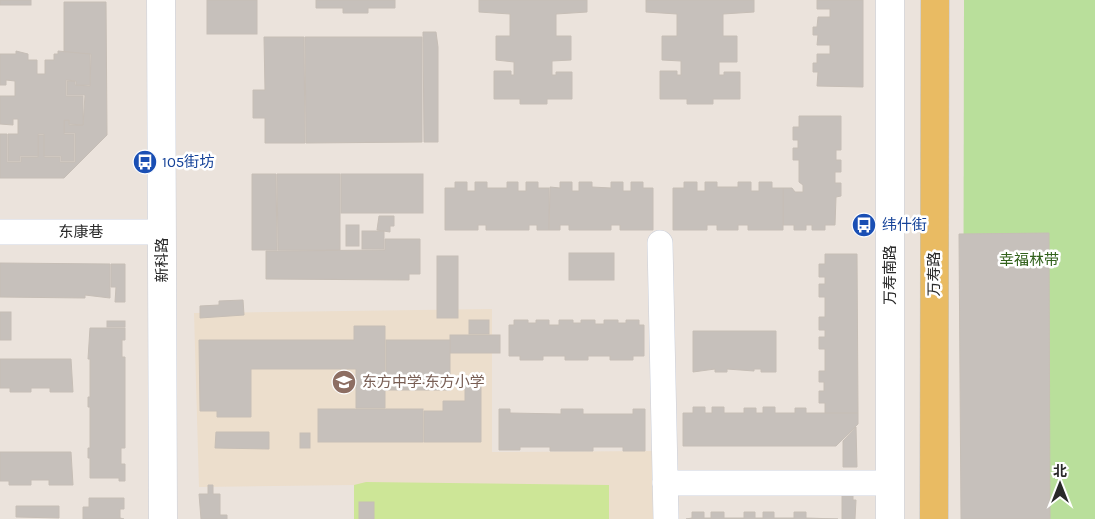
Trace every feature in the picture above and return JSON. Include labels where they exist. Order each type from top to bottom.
[{"type":"main road","name":"万寿路","points":[[934,519],[935,0]]},
{"type":"street","name":"新科路","points":[[161,0],[163,519]]},
{"type":"street","name":"万寿南路","points":[[890,0],[890,519]]},
{"type":"street","name":"东康巷","points":[[0,232],[162,232]]},
{"type":"street","points":[[660,244],[666,519]]},
{"type":"street","points":[[665,483],[890,483]]},
{"type":"shaded area","name":"东方中学·东方小学","points":[[492,309],[492,452],[652,451],[653,519],[354,519],[354,485],[199,487],[194,313]]},
{"type":"green space","name":"幸福林带","points":[[964,0],[1095,0],[1095,519],[963,519]]},
{"type":"green space","points":[[366,482],[609,485],[609,519],[354,519],[354,485]]},
{"type":"building","points":[[0,0],[31,0],[31,5],[0,5]]},
{"type":"building","points":[[207,0],[257,0],[257,34],[207,34]]},
{"type":"building","points":[[316,0],[395,0],[395,8],[368,8],[368,13],[343,13],[343,8],[316,8]]},
{"type":"building","points":[[479,0],[587,0],[587,12],[556,14],[556,36],[571,36],[571,60],[552,61],[552,75],[556,75],[556,72],[572,72],[572,99],[547,99],[547,104],[520,104],[520,99],[494,99],[494,71],[511,71],[511,75],[514,75],[514,62],[496,60],[496,36],[510,36],[510,14],[479,12]]},
{"type":"building","points":[[646,0],[754,0],[754,12],[723,14],[723,36],[737,36],[737,62],[719,62],[719,75],[724,75],[724,72],[740,72],[740,99],[713,99],[713,104],[687,104],[687,99],[660,99],[660,71],[677,71],[677,75],[681,75],[681,61],[662,60],[662,36],[677,36],[677,14],[646,12]]},
{"type":"building","points":[[817,0],[863,0],[863,87],[817,86],[818,72],[813,72],[813,63],[817,63],[817,54],[830,54],[830,45],[817,45],[818,35],[813,35],[813,27],[817,27],[818,17],[830,17],[830,9],[817,9]]},
{"type":"building","points":[[64,2],[106,2],[107,135],[64,178],[0,178],[0,134],[7,134],[7,162],[21,162],[21,157],[38,157],[38,135],[44,135],[44,157],[60,157],[60,162],[75,162],[75,133],[64,133],[64,120],[69,120],[69,125],[83,125],[85,95],[67,95],[67,81],[75,81],[75,85],[90,86],[91,54],[67,53],[64,51]]},
{"type":"building","points":[[423,32],[436,32],[438,47],[438,142],[424,142]]},
{"type":"building","points":[[264,37],[304,37],[305,143],[265,143],[265,118],[253,118],[253,90],[265,90]]},
{"type":"building","points":[[305,37],[422,37],[422,142],[306,143]]},
{"type":"building","points":[[16,51],[28,54],[28,60],[37,60],[37,74],[45,74],[45,60],[54,60],[54,54],[58,54],[58,51],[90,54],[90,85],[76,85],[76,81],[66,80],[66,96],[83,96],[83,125],[69,124],[69,120],[64,120],[64,134],[74,134],[74,161],[61,161],[61,156],[44,156],[44,134],[38,134],[38,156],[20,156],[20,161],[8,161],[8,134],[18,134],[18,119],[13,119],[13,125],[0,124],[0,96],[15,96],[15,81],[6,80],[6,85],[0,85],[0,54],[16,54]]},
{"type":"building","points":[[799,116],[841,116],[841,150],[836,150],[836,160],[841,160],[841,172],[835,172],[835,183],[841,183],[841,196],[836,197],[835,225],[825,225],[825,230],[812,230],[812,225],[806,225],[806,230],[794,230],[794,225],[783,225],[783,188],[792,188],[795,192],[803,192],[803,185],[799,182],[799,160],[793,160],[793,148],[798,148],[798,140],[793,140],[793,127],[799,127]]},
{"type":"building","points":[[252,174],[276,174],[277,250],[252,250]]},
{"type":"building","points":[[277,174],[340,174],[340,250],[278,250]]},
{"type":"building","points":[[341,174],[423,174],[423,213],[341,213]]},
{"type":"building","points":[[455,182],[467,182],[467,191],[475,191],[475,182],[487,182],[487,188],[507,188],[507,182],[518,182],[518,191],[526,191],[526,182],[538,182],[538,188],[549,188],[549,230],[537,230],[537,225],[529,225],[529,230],[486,230],[486,225],[478,225],[478,230],[445,230],[445,188],[455,188]]},
{"type":"building","points":[[560,182],[572,182],[572,191],[579,191],[579,182],[592,182],[592,187],[611,188],[611,182],[623,182],[623,191],[631,191],[631,182],[643,182],[643,188],[653,188],[653,230],[620,230],[620,225],[611,225],[611,230],[569,230],[569,225],[560,225],[560,230],[549,230],[550,187],[560,188]]},
{"type":"building","points":[[684,182],[697,182],[697,191],[705,191],[705,182],[717,182],[717,187],[738,187],[738,182],[751,182],[751,191],[759,191],[759,182],[772,182],[772,188],[783,188],[783,230],[748,230],[748,225],[738,225],[738,230],[717,230],[717,225],[707,225],[707,230],[673,230],[673,188],[684,188]]},
{"type":"building","points":[[379,216],[394,216],[394,226],[390,226],[390,232],[377,230]]},
{"type":"building","points":[[346,225],[359,225],[359,246],[346,246]]},
{"type":"building","points":[[362,231],[384,231],[384,249],[362,249]]},
{"type":"building","points":[[1049,233],[1050,519],[961,519],[959,234]]},
{"type":"building","points":[[385,239],[420,239],[420,274],[409,274],[409,280],[266,279],[266,251],[385,250]]},
{"type":"building","points":[[569,253],[614,253],[614,280],[569,280]]},
{"type":"building","points":[[825,254],[857,254],[858,413],[825,413],[825,403],[819,403],[819,391],[824,391],[824,382],[819,382],[819,371],[825,371],[825,349],[819,349],[819,337],[825,337],[825,330],[819,330],[819,317],[825,317],[825,297],[819,297],[819,284],[825,284],[825,277],[819,277],[819,264],[825,264]]},
{"type":"building","points":[[437,256],[458,256],[458,318],[437,318]]},
{"type":"building","points":[[0,263],[110,264],[110,298],[85,295],[85,298],[0,297]]},
{"type":"building","points":[[111,264],[125,264],[125,302],[115,302],[116,287],[111,287]]},
{"type":"building","points":[[243,300],[244,315],[200,318],[200,306],[219,305],[219,301]]},
{"type":"building","points":[[0,312],[11,312],[11,340],[0,340]]},
{"type":"building","points":[[469,320],[489,320],[489,334],[469,334]]},
{"type":"building","points":[[514,320],[528,320],[528,323],[536,323],[536,320],[549,320],[549,325],[559,325],[559,320],[573,320],[573,323],[581,323],[581,320],[595,320],[595,324],[604,324],[604,320],[618,320],[618,323],[626,323],[626,320],[639,320],[639,325],[644,325],[644,356],[633,356],[633,360],[610,360],[610,356],[588,356],[588,360],[565,360],[565,356],[543,356],[543,360],[520,360],[520,356],[509,356],[509,325],[514,325]]},
{"type":"building","points":[[107,321],[125,321],[125,327],[107,327]]},
{"type":"building","points":[[354,326],[385,326],[385,408],[356,408],[356,369],[251,369],[251,417],[217,417],[217,411],[200,411],[199,340],[354,340]]},
{"type":"building","points":[[90,328],[125,328],[125,340],[122,340],[122,357],[125,357],[125,448],[121,448],[121,464],[125,464],[125,481],[119,481],[119,478],[90,478],[88,448],[90,448],[90,407],[88,407],[88,397],[90,397],[90,359],[88,359]]},
{"type":"building","points":[[693,331],[776,331],[776,372],[761,372],[761,369],[754,369],[754,371],[727,369],[727,372],[715,372],[715,369],[693,372]]},
{"type":"building","points":[[450,335],[500,335],[500,353],[450,353]]},
{"type":"building","points":[[386,340],[450,340],[450,390],[386,390]]},
{"type":"building","points":[[0,359],[71,359],[73,392],[50,392],[50,388],[31,388],[31,392],[10,392],[10,388],[0,388]]},
{"type":"building","points":[[465,385],[481,385],[481,442],[424,442],[424,411],[443,411],[443,401],[465,401]]},
{"type":"building","points":[[693,407],[705,407],[705,413],[712,413],[712,407],[724,407],[724,413],[744,413],[744,408],[756,408],[756,413],[763,413],[763,407],[775,407],[775,413],[795,413],[795,408],[806,408],[806,413],[858,413],[858,424],[836,446],[683,446],[683,413],[693,413]]},
{"type":"building","points":[[318,409],[423,409],[423,442],[318,442]]},
{"type":"building","points":[[499,409],[510,409],[510,413],[561,414],[561,409],[583,409],[583,414],[633,414],[633,409],[645,409],[645,451],[623,451],[623,447],[593,447],[593,451],[550,451],[550,447],[520,447],[520,450],[499,450]]},
{"type":"building","points":[[856,427],[857,467],[843,467],[843,441]]},
{"type":"building","points":[[216,432],[269,432],[269,449],[215,448]]},
{"type":"building","points":[[300,433],[310,433],[310,448],[300,448]]},
{"type":"building","points":[[0,452],[71,452],[73,485],[49,485],[49,480],[31,480],[31,485],[9,485],[9,481],[0,481]]},
{"type":"building","points":[[208,485],[213,485],[213,494],[220,494],[220,515],[227,515],[227,519],[201,519],[199,494],[208,494]]},
{"type":"building","points":[[842,496],[853,496],[853,500],[856,500],[855,519],[842,519]]},
{"type":"building","points":[[89,498],[124,498],[124,509],[120,509],[120,518],[124,519],[83,519],[83,507],[89,507]]},
{"type":"building","points":[[359,502],[374,502],[374,519],[359,519]]},
{"type":"building","points":[[16,506],[59,506],[59,518],[16,517]]},
{"type":"building","points":[[692,512],[704,512],[704,518],[711,518],[711,512],[724,512],[724,518],[744,518],[744,512],[755,512],[755,518],[763,518],[763,512],[774,512],[774,518],[794,518],[794,512],[806,512],[806,518],[838,519],[686,519],[692,518]]},
{"type":"place","name":"105街坊","points":[[145,162]]},
{"type":"place","name":"纬什街","points":[[864,225]]},
{"type":"place","name":"东方中学·东方小学","points":[[344,382]]}]
